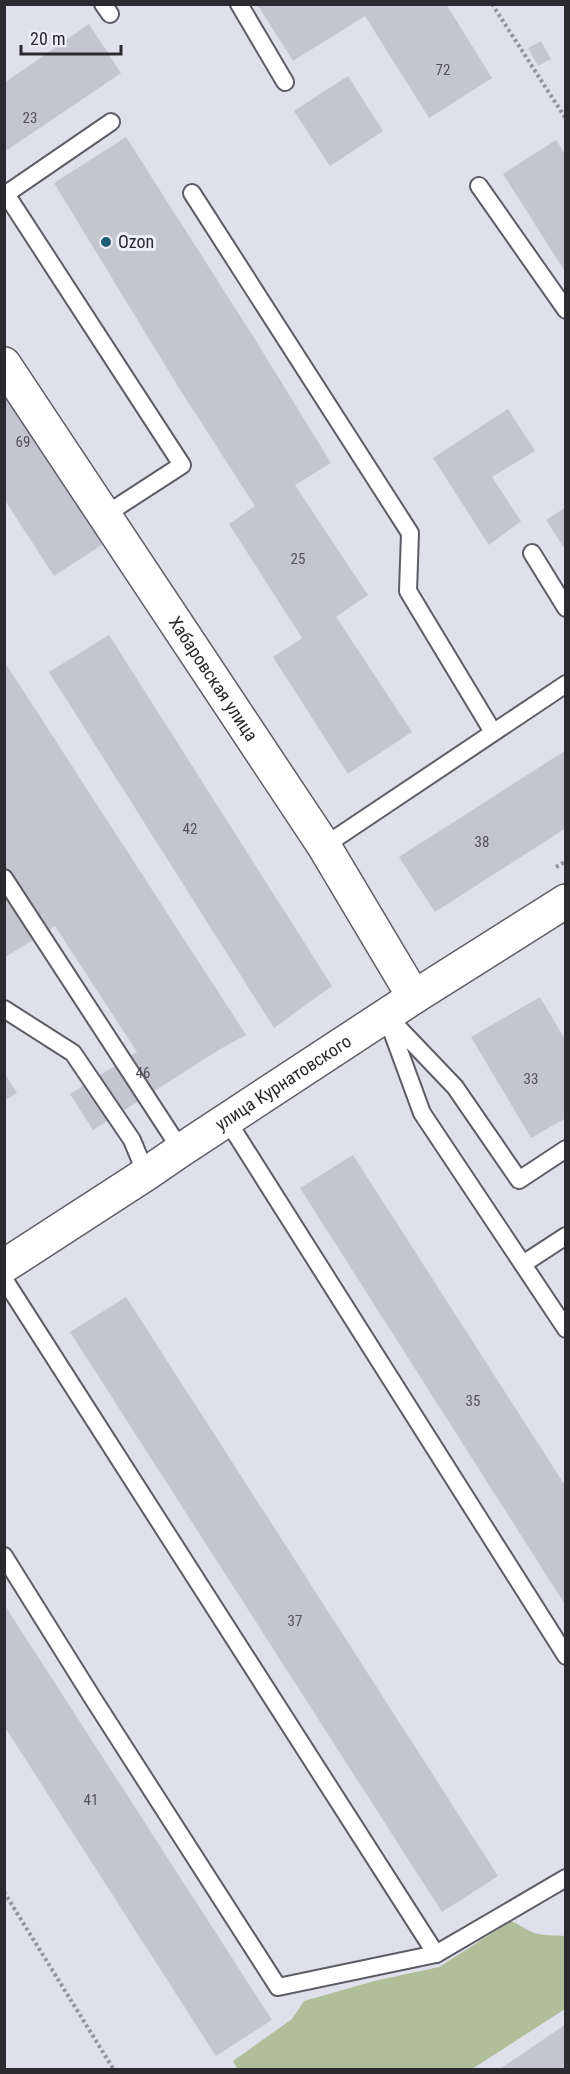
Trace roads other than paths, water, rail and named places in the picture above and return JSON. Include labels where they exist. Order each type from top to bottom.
[{"type":"street","name":"Хабаровская улица","points":[[4,364],[324,846],[414,997]]},
{"type":"street","name":"улица Курнатовского","points":[[4,1266],[386,1015],[566,901]]},
{"type":"lane","points":[[239,4],[285,82]]},
{"type":"lane","points":[[105,515],[182,465],[5,194],[111,122]]},
{"type":"lane","points":[[479,186],[566,310]]},
{"type":"lane","points":[[192,193],[410,533],[408,591],[493,732]]},
{"type":"lane","points":[[532,553],[566,608]]},
{"type":"lane","points":[[324,846],[566,684]]},
{"type":"lane","points":[[4,878],[181,1150]]},
{"type":"lane","points":[[4,1009],[73,1053],[132,1140],[146,1174]]},
{"type":"lane","points":[[386,1015],[455,1087],[519,1180],[566,1149]]},
{"type":"lane","points":[[386,1015],[422,1113],[566,1329]]},
{"type":"lane","points":[[227,1120],[566,1656]]},
{"type":"lane","points":[[523,1264],[566,1236]]},
{"type":"lane","points":[[4,1279],[436,1954]]},
{"type":"lane","points":[[4,1556],[278,1987],[436,1954],[566,1878]]},
{"type":"place","name":"Ozon","points":[[106,242]]}]
